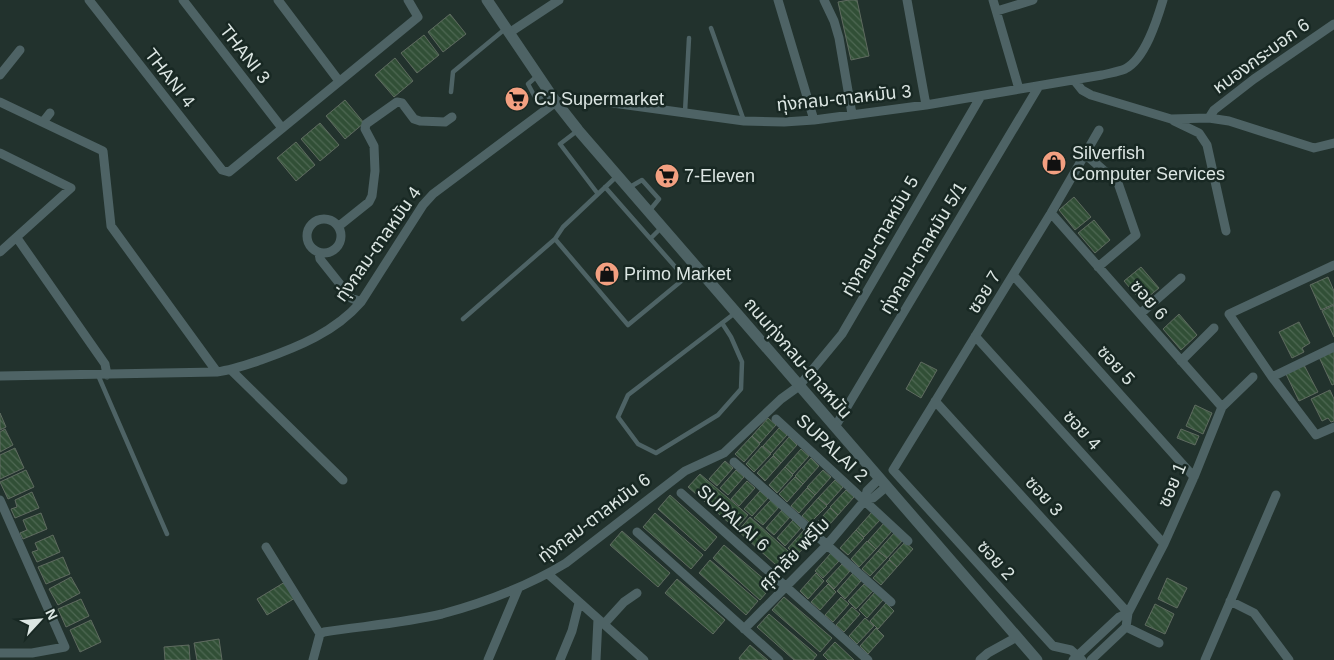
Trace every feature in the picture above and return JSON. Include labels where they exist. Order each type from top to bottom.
[{"type":"street","name":"THANI 4","points":[[89,0],[222,170],[229,172],[282,128]]},
{"type":"street","name":"THANI 3","points":[[183,0],[282,128]]},
{"type":"street","points":[[278,0],[339,81]]},
{"type":"street","points":[[282,128],[418,17],[408,0]]},
{"type":"street","name":"ถนนทุ่งกลม-ตาลหมัน","points":[[487,0],[553,98],[578,130],[1037,660]]},
{"type":"street","points":[[507,31],[559,0]]},
{"type":"street","points":[[778,0],[814,120]]},
{"type":"street","points":[[824,0],[839,38],[852,114]]},
{"type":"street","points":[[907,0],[926,106]]},
{"type":"street","points":[[993,0],[1019,89]]},
{"type":"street","points":[[997,11],[1033,0]]},
{"type":"street","name":"ทุ่งกลม-ตาลหมัน 3","points":[[553,98],[592,100],[744,121],[784,122],[926,106],[1102,75],[1126,68],[1143,51],[1156,24],[1163,0]]},
{"type":"street","name":"หนองกระบอก 6","points":[[1209,118],[1214,110],[1248,84],[1334,24]]},
{"type":"street","points":[[0,75],[20,50]]},
{"type":"street","points":[[1074,80],[1082,90],[1091,95],[1171,119],[1199,133],[1207,146],[1226,231]]},
{"type":"street","name":"ทุ่งกลม-ตาลหมัน 5/1","points":[[835,427],[1039,86]]},
{"type":"street","name":"ทุ่งกลม-ตาลหมัน 5","points":[[799,386],[842,334],[981,96]]},
{"type":"street","name":"ทุ่งกลม-ตาลหมัน 4","points":[[0,376],[217,372],[231,370],[293,348],[328,330],[352,312],[361,302],[423,205],[433,194],[553,98]]},
{"type":"street","points":[[0,102],[103,151],[111,226],[217,372]]},
{"type":"street","points":[[339,226],[369,202],[372,196],[375,171],[374,146],[365,129],[366,124],[398,102],[402,103],[414,119],[420,121],[445,122],[452,118]]},
{"type":"street","points":[[42,122],[50,113]]},
{"type":"street","points":[[1171,119],[1209,118],[1229,122],[1314,148],[1334,143]]},
{"type":"street","name":"ซอย 7","points":[[893,470],[1052,213],[1098,130]]},
{"type":"street","points":[[0,153],[71,188],[0,252]]},
{"type":"street","points":[[1085,154],[1118,183],[1136,235],[1098,267]]},
{"type":"street","name":"ซอย 6","points":[[1052,213],[1222,407]]},
{"type":"street","points":[[321,219],[333,221],[339,226],[342,240],[334,252],[319,253],[309,245],[307,232],[310,226],[321,219]]},
{"type":"street","points":[[17,238],[105,364],[102,374]]},
{"type":"street","points":[[319,253],[320,258],[351,298],[361,302]]},
{"type":"street","points":[[1334,265],[1229,314],[1272,377],[1316,435],[1334,426]]},
{"type":"street","name":"ซอย 5","points":[[1013,276],[1194,477]]},
{"type":"street","points":[[1140,314],[1181,278]]},
{"type":"street","points":[[1181,361],[1214,328]]},
{"type":"street","name":"ซอย 4","points":[[975,336],[1164,544]]},
{"type":"street","points":[[1272,377],[1334,347]]},
{"type":"street","points":[[231,370],[343,480]]},
{"type":"street","name":"ซอย 1","points":[[1126,627],[1128,613],[1164,544],[1194,477],[1222,407],[1252,377]]},
{"type":"street","name":"ทุ่งกลม-ตาลหมัน 6","points":[[320,634],[441,614],[518,589],[548,574],[566,563],[685,471],[724,453],[781,399],[799,386]]},
{"type":"street","name":"ซอย 3","points":[[935,401],[1128,613]]},
{"type":"street","name":"SUPALAI 2","points":[[776,419],[908,541]]},
{"type":"street","points":[[734,462],[891,602]]},
{"type":"street","name":"ซอย 2","points":[[893,470],[1053,646],[1071,650],[1078,659]]},
{"type":"street","name":"ศุภาลัย พรีโม","points":[[744,629],[827,545],[865,500],[873,498],[882,483]]},
{"type":"street","name":"SUPALAI 6","points":[[681,493],[868,660]]},
{"type":"street","points":[[1205,660],[1276,495]]},
{"type":"street","points":[[0,500],[65,647],[32,653],[0,654]]},
{"type":"street","points":[[637,532],[779,660]]},
{"type":"street","points":[[266,547],[320,634],[313,660]]},
{"type":"street","points":[[548,574],[644,660]]},
{"type":"street","points":[[488,660],[518,589]]},
{"type":"street","points":[[596,660],[601,622],[637,593]]},
{"type":"street","points":[[1230,601],[1254,613],[1289,660]]},
{"type":"street","points":[[560,660],[572,631],[579,603]]},
{"type":"street","name":"ซอย 1","points":[[1078,659],[1119,616],[1128,613]]},
{"type":"street","points":[[1091,660],[1126,627],[1159,642]]},
{"type":"street","points":[[980,660],[988,653],[1017,637]]},
{"type":"lane","points":[[711,28],[744,121]]},
{"type":"lane","points":[[450,92],[453,72],[507,31]]},
{"type":"lane","points":[[686,112],[689,38]]},
{"type":"lane","points":[[578,130],[560,144],[598,194]]},
{"type":"lane","points":[[463,319],[556,239],[563,227],[618,175]]},
{"type":"lane","points":[[605,187],[685,278],[695,279],[702,273]]},
{"type":"lane","points":[[650,238],[662,227]]},
{"type":"lane","points":[[556,239],[628,325],[685,278]]},
{"type":"lane","points":[[722,323],[731,337],[742,362],[741,389],[718,415],[656,452],[638,444],[618,418],[628,395],[722,323],[736,313]]},
{"type":"lane","points":[[102,374],[167,534]]},
{"type":"building","points":[[857,0],[869,56],[851,60],[838,2]]},
{"type":"building","points":[[450,14],[466,34],[443,52],[428,32]]},
{"type":"building","points":[[424,35],[439,55],[417,73],[401,53]]},
{"type":"building","points":[[395,58],[413,81],[394,97],[375,75]]},
{"type":"building","points":[[345,100],[364,123],[345,139],[326,116]]},
{"type":"building","points":[[320,123],[339,145],[320,161],[301,139]]},
{"type":"building","points":[[296,142],[315,165],[296,181],[277,158]]},
{"type":"building","points":[[1074,197],[1091,217],[1075,230],[1059,210]]},
{"type":"building","points":[[1094,220],[1110,240],[1095,253],[1078,233]]},
{"type":"building","points":[[1141,267],[1159,288],[1142,302],[1124,281]]},
{"type":"building","points":[[1328,277],[1334,291],[1334,304],[1321,310],[1310,285]]},
{"type":"building","points":[[1334,305],[1334,337],[1322,311]]},
{"type":"building","points":[[1179,314],[1197,335],[1181,350],[1163,329]]},
{"type":"building","points":[[1299,322],[1310,343],[1302,348],[1304,352],[1292,358],[1279,332]]},
{"type":"building","points":[[1334,350],[1334,384],[1332,385],[1319,357]]},
{"type":"building","points":[[921,362],[937,370],[921,398],[906,389]]},
{"type":"building","points":[[1304,365],[1318,392],[1299,401],[1286,374]]},
{"type":"building","points":[[1330,390],[1334,399],[1334,421],[1331,422],[1328,418],[1322,421],[1311,399]]},
{"type":"building","points":[[1195,405],[1212,413],[1203,434],[1186,426]]},
{"type":"building","points":[[0,413],[6,427],[0,430]]},
{"type":"building","points":[[768,418],[776,425],[760,443],[752,436]]},
{"type":"building","points":[[779,428],[787,435],[771,453],[763,446]]},
{"type":"building","points":[[5,429],[13,445],[0,452],[0,432]]},
{"type":"building","points":[[1181,429],[1199,436],[1195,445],[1177,438]]},
{"type":"building","points":[[752,436],[760,444],[744,462],[735,454]]},
{"type":"building","points":[[789,437],[797,445],[781,463],[773,455]]},
{"type":"building","points":[[762,446],[771,454],[754,472],[746,464]]},
{"type":"building","points":[[15,448],[24,468],[0,479],[0,455]]},
{"type":"building","points":[[801,449],[809,456],[793,474],[785,467]]},
{"type":"building","points":[[773,456],[781,463],[765,481],[757,473]]},
{"type":"building","points":[[811,458],[819,466],[803,484],[795,476]]},
{"type":"building","points":[[725,461],[733,468],[717,486],[709,479]]},
{"type":"building","points":[[785,467],[793,475],[777,493],[769,485]]},
{"type":"building","points":[[26,470],[34,487],[8,499],[0,482]]},
{"type":"building","points":[[736,470],[744,477],[728,495],[720,488]]},
{"type":"building","points":[[823,470],[831,477],[815,495],[807,487]]},
{"type":"building","points":[[700,474],[748,515],[736,529],[688,487]]},
{"type":"building","points":[[795,477],[803,484],[787,502],[779,494]]},
{"type":"building","points":[[835,480],[843,487],[827,505],[818,498]]},
{"type":"building","points":[[747,481],[755,488],[739,506],[731,499]]},
{"type":"building","points":[[807,488],[815,495],[799,513],[791,506]]},
{"type":"building","points":[[846,490],[854,497],[838,515],[830,507]]},
{"type":"building","points":[[760,491],[768,498],[752,516],[744,509]]},
{"type":"building","points":[[32,492],[39,508],[15,518],[11,509],[17,507],[15,500]]},
{"type":"building","points":[[670,495],[717,537],[705,551],[658,509]]},
{"type":"building","points":[[818,498],[827,506],[810,523],[802,516]]},
{"type":"building","points":[[771,500],[779,507],[763,525],[754,518]]},
{"type":"building","points":[[830,508],[838,515],[822,533],[814,526]]},
{"type":"building","points":[[782,510],[790,517],[774,535],[766,528]]},
{"type":"building","points":[[872,512],[881,519],[864,537],[856,530]]},
{"type":"building","points":[[41,513],[47,529],[23,539],[20,533],[27,530],[23,520]]},
{"type":"building","points":[[655,513],[703,555],[691,569],[643,527]]},
{"type":"building","points":[[750,517],[797,559],[785,573],[738,531]]},
{"type":"building","points":[[793,520],[801,528],[785,546],[777,538]]},
{"type":"building","points":[[884,523],[892,531],[876,549],[868,541]]},
{"type":"building","points":[[804,530],[813,538],[796,556],[788,548]]},
{"type":"building","points":[[856,530],[864,538],[848,555],[840,548]]},
{"type":"building","points":[[622,531],[670,573],[658,587],[610,545]]},
{"type":"building","points":[[894,533],[903,540],[887,558],[878,551]]},
{"type":"building","points":[[53,535],[60,552],[37,562],[32,552],[38,550],[35,543]]},
{"type":"building","points":[[867,541],[876,549],[859,567],[851,559]]},
{"type":"building","points":[[905,542],[913,549],[897,567],[889,559]]},
{"type":"building","points":[[724,545],[772,586],[760,600],[713,558]]},
{"type":"building","points":[[878,551],[887,558],[870,576],[862,569]]},
{"type":"building","points":[[831,553],[839,561],[823,578],[815,571]]},
{"type":"building","points":[[63,557],[70,574],[46,584],[38,567]]},
{"type":"building","points":[[710,560],[758,601],[746,615],[699,573]]},
{"type":"building","points":[[889,560],[897,567],[881,585],[873,578]]},
{"type":"building","points":[[842,564],[850,571],[834,589],[826,581]]},
{"type":"building","points":[[816,573],[824,581],[808,599],[800,591]]},
{"type":"building","points":[[853,573],[861,581],[845,599],[837,591]]},
{"type":"building","points":[[71,577],[80,593],[58,605],[49,589]]},
{"type":"building","points":[[1167,578],[1187,588],[1177,608],[1158,599]]},
{"type":"building","points":[[677,579],[725,620],[713,634],[665,593]]},
{"type":"building","points":[[285,582],[295,598],[267,615],[257,599]]},
{"type":"building","points":[[828,584],[836,592],[820,610],[811,602]]},
{"type":"building","points":[[864,584],[873,591],[856,609],[848,601]]},
{"type":"building","points":[[875,592],[883,600],[867,618],[859,610]]},
{"type":"building","points":[[784,597],[832,638],[820,652],[772,610]]},
{"type":"building","points":[[841,597],[849,604],[833,622],[825,615]]},
{"type":"building","points":[[81,599],[89,616],[66,627],[58,609]]},
{"type":"building","points":[[886,603],[894,611],[878,629],[870,621]]},
{"type":"building","points":[[1155,604],[1174,614],[1165,634],[1145,625]]},
{"type":"building","points":[[852,607],[860,614],[844,632],[836,625]]},
{"type":"building","points":[[769,614],[817,655],[813,660],[794,660],[757,627]]},
{"type":"building","points":[[865,618],[874,626],[857,644],[849,636]]},
{"type":"building","points":[[91,620],[101,642],[80,652],[70,630]]},
{"type":"building","points":[[876,628],[884,636],[868,654],[860,646]]},
{"type":"building","points":[[219,639],[222,660],[197,660],[194,643]]},
{"type":"building","points":[[835,642],[854,660],[828,660],[823,655]]},
{"type":"building","points":[[189,645],[190,660],[165,660],[164,647]]},
{"type":"building","points":[[750,645],[768,660],[740,660],[739,658]]},
{"type":"place","name":"CJ Supermarket","points":[[517,99]]},
{"type":"place","name":"Silverfish Computer Services","points":[[1054,163]]},
{"type":"place","name":"7-Eleven","points":[[667,176]]},
{"type":"place","name":"Primo Market","points":[[607,274]]}]
